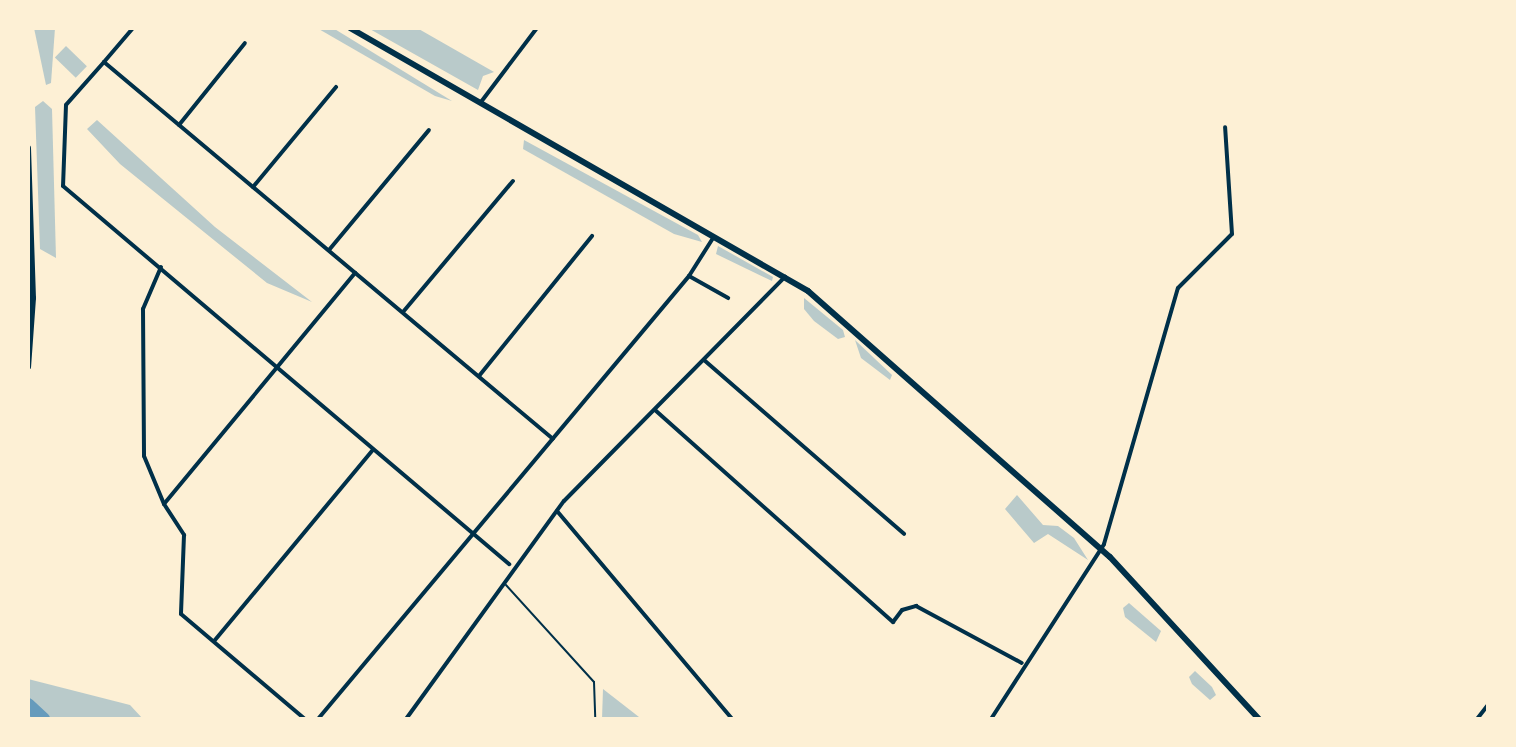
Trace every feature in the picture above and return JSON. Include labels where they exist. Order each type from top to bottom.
[{"type":"main road","points":[[350,28],[786,275],[1100,549],[1189,637],[1259,719]]},
{"type":"main road","points":[[28,148],[33,298],[28,367]]},
{"type":"street","points":[[133,28],[66,105],[63,186],[161,267],[275,370],[509,564]]},
{"type":"street","points":[[481,102],[537,28]]},
{"type":"street","points":[[179,125],[245,43]]},
{"type":"street","points":[[104,62],[553,439]]},
{"type":"street","points":[[253,187],[336,87]]},
{"type":"street","points":[[991,719],[1022,663],[1100,549],[1178,288],[1232,234],[1225,127]]},
{"type":"street","points":[[329,250],[429,130]]},
{"type":"street","points":[[403,312],[513,181]]},
{"type":"street","points":[[479,376],[592,236]]},
{"type":"street","points":[[318,719],[689,276],[715,236]]},
{"type":"street","points":[[161,267],[143,309],[144,456],[164,504],[184,535],[181,614],[305,719]]},
{"type":"street","points":[[164,504],[355,273]]},
{"type":"street","points":[[406,719],[557,511],[786,275]]},
{"type":"street","points":[[689,276],[728,298]]},
{"type":"street","points":[[704,360],[904,534]]},
{"type":"street","points":[[655,410],[893,622],[902,610],[916,606],[1022,663]]},
{"type":"street","points":[[214,640],[372,451]]},
{"type":"street","points":[[557,511],[732,719]]},
{"type":"street","points":[[1477,719],[1487,709]]},
{"type":"lane","points":[[505,584],[594,682],[595,719]]},
{"type":"shaded area","points":[[34,28],[55,28],[51,83],[46,85]]},
{"type":"shaded area","points":[[317,28],[333,28],[452,101],[435,96]]},
{"type":"shaded area","points":[[368,28],[417,28],[494,72],[483,76],[478,90]]},
{"type":"shaded area","points":[[66,46],[87,66],[76,78],[55,58]]},
{"type":"shaded area","points":[[43,101],[52,109],[56,258],[40,249],[35,107]]},
{"type":"shaded area","points":[[97,120],[215,227],[312,302],[267,283],[120,164],[87,129]]},
{"type":"shaded area","points":[[524,140],[698,235],[702,242],[674,234],[523,149]]},
{"type":"shaded area","points":[[718,246],[773,277],[772,281],[716,254]]},
{"type":"shaded area","points":[[804,298],[843,330],[845,337],[838,339],[814,321],[804,309]]},
{"type":"shaded area","points":[[855,340],[892,375],[890,380],[861,358]]},
{"type":"shaded area","points":[[1017,495],[1043,525],[1058,526],[1074,538],[1088,560],[1048,534],[1034,543],[1005,509]]},
{"type":"shaded area","points":[[1129,603],[1161,631],[1156,642],[1125,617],[1123,608]]},
{"type":"shaded area","points":[[1195,671],[1212,687],[1216,695],[1210,700],[1192,684],[1189,677]]},
{"type":"shaded area","points":[[28,679],[130,705],[143,719],[28,719]]},
{"type":"shaded area","points":[[603,689],[639,717],[641,719],[602,719]]},
{"type":"waterway","points":[[28,705],[43,719]]}]
